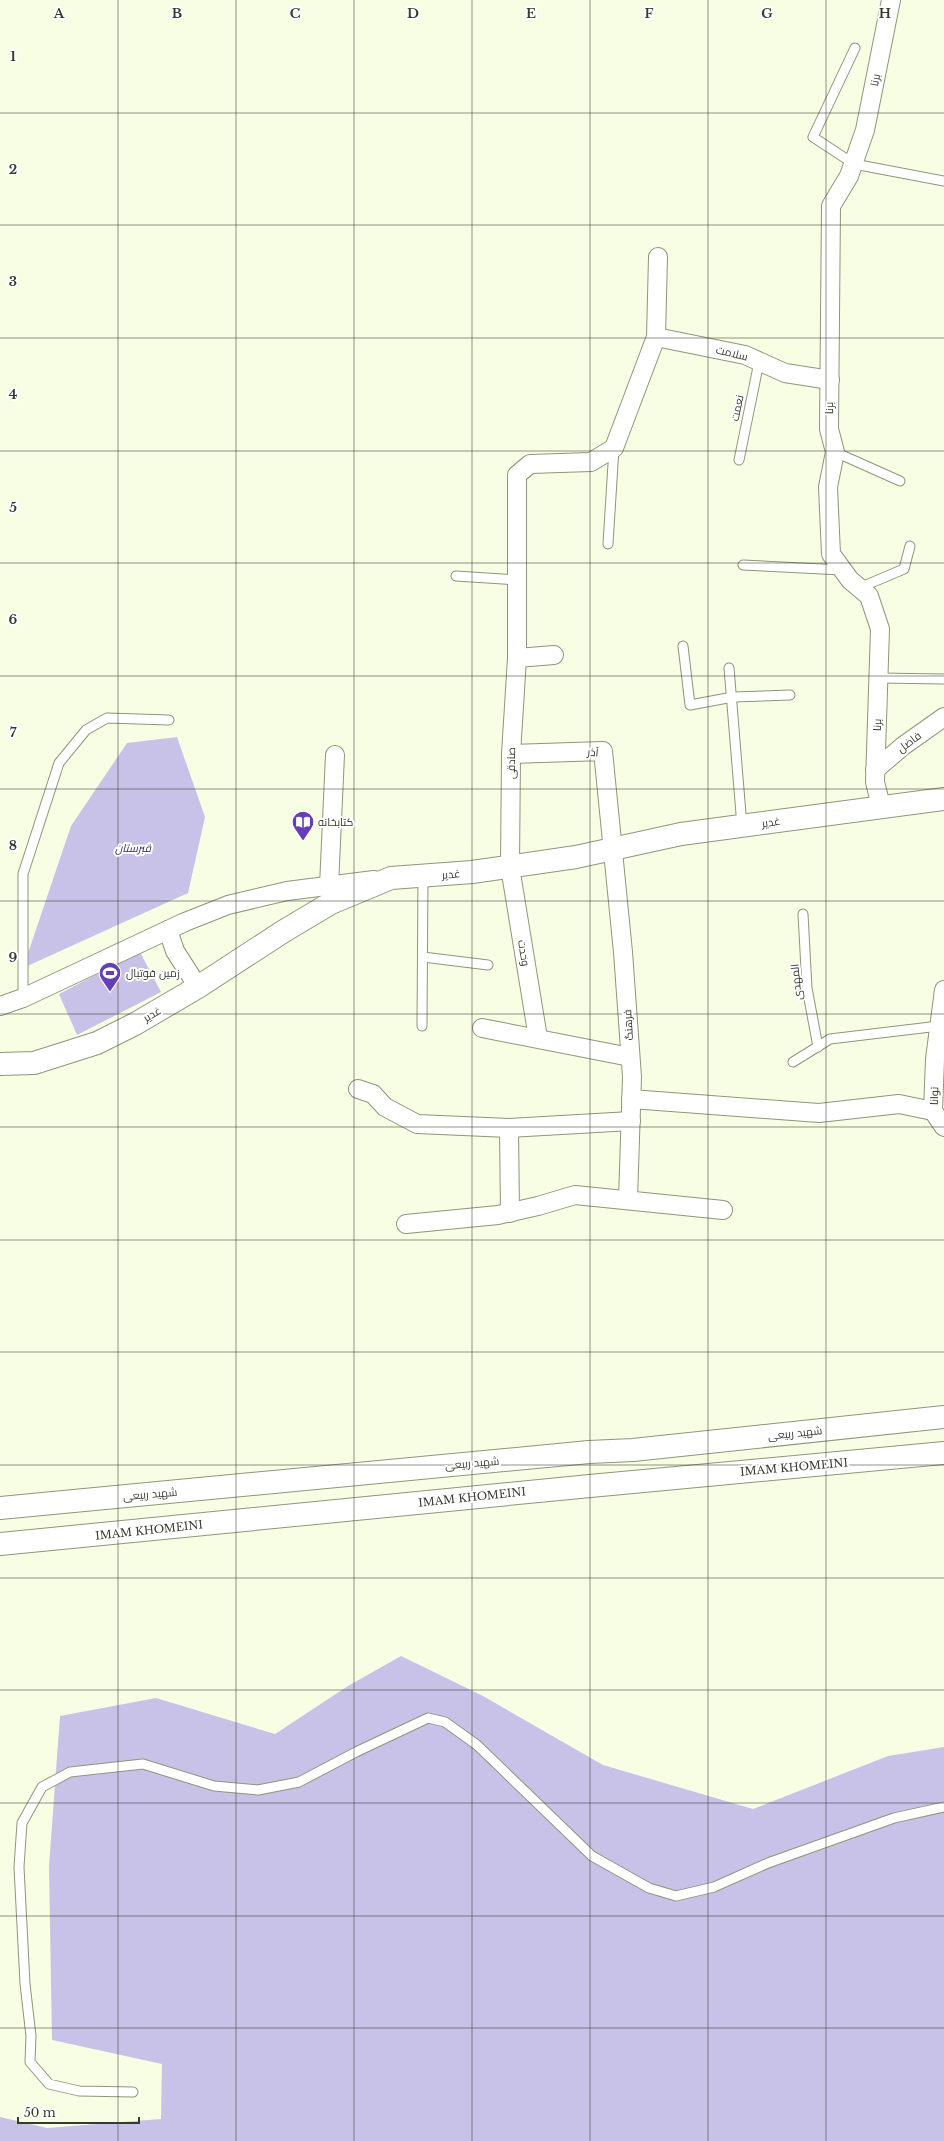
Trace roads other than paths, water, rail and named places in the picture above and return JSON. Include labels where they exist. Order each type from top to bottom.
[{"type":"main road","name":"غدیر","points":[[0,1064],[34,1063],[97,1043],[136,1024],[198,987],[330,903],[391,878],[472,872],[510,867],[576,857],[681,834],[881,806],[944,799]]},
{"type":"main road","name":"شهید ربیعی","points":[[0,1508],[589,1452],[634,1450],[944,1417]]},
{"type":"main road","points":[[634,1450],[634,1482]]},
{"type":"main road","points":[[589,1452],[590,1486]]},
{"type":"main road","name":"IMAM KHOMEINI","points":[[0,1544],[590,1486],[944,1454]]},
{"type":"street","name":"برنا","points":[[881,806],[875,782],[880,629],[869,596],[850,580],[831,554],[828,487],[835,452],[829,429],[831,206],[849,176],[865,130],[891,0]]},
{"type":"street","points":[[614,448],[656,337],[658,257]]},
{"type":"street","name":"سلامت","points":[[656,337],[745,355],[785,373],[830,380]]},
{"type":"street","name":"صادقی","points":[[510,867],[511,754],[517,658],[517,475],[530,464],[591,462],[614,448]]},
{"type":"street","points":[[517,658],[554,655]]},
{"type":"street","name":"فاضل","points":[[875,770],[904,746],[944,717]]},
{"type":"street","name":"آذر","points":[[511,754],[603,751],[612,849]]},
{"type":"street","points":[[329,886],[335,755]]},
{"type":"street","name":"فرهنگ","points":[[612,849],[623,952],[630,1056],[631,1121],[628,1200]]},
{"type":"street","name":"وحدت","points":[[510,867],[538,1038]]},
{"type":"street","points":[[0,1006],[23,998],[168,930],[228,905],[287,891],[391,878]]},
{"type":"street","points":[[168,930],[175,951],[198,987]]},
{"type":"street","name":"توانا","points":[[944,990],[935,1059],[933,1111],[944,1127]]},
{"type":"street","points":[[482,1028],[630,1056]]},
{"type":"street","points":[[358,1089],[373,1094],[385,1107],[417,1124],[509,1128],[631,1121]]},
{"type":"street","points":[[631,1099],[819,1114],[899,1104],[933,1111]]},
{"type":"street","points":[[509,1128],[510,1213]]},
{"type":"street","points":[[406,1224],[498,1216],[575,1194],[606,1196],[628,1200],[723,1210]]},
{"type":"lane","points":[[855,48],[813,137],[854,164],[944,181]]},
{"type":"lane","name":"نعمت","points":[[739,460],[759,362]]},
{"type":"lane","points":[[608,544],[614,448]]},
{"type":"lane","points":[[835,452],[900,480]]},
{"type":"lane","points":[[859,588],[904,569],[910,546]]},
{"type":"lane","points":[[743,565],[842,570]]},
{"type":"lane","points":[[456,576],[517,580]]},
{"type":"lane","points":[[683,646],[690,704],[733,697],[790,695]]},
{"type":"lane","points":[[729,668],[733,697],[742,826]]},
{"type":"lane","points":[[879,678],[943,679]]},
{"type":"lane","points":[[23,998],[24,874],[59,764],[86,730],[107,718],[169,720]]},
{"type":"lane","points":[[422,1026],[423,876]]},
{"type":"lane","name":"المهدی","points":[[803,914],[807,988],[818,1047]]},
{"type":"lane","points":[[423,957],[488,965]]},
{"type":"lane","points":[[793,1062],[830,1039],[939,1026]]},
{"type":"lane","points":[[133,2092],[80,2091],[49,2084],[30,2062],[31,2036],[25,1984],[19,1867],[22,1823],[42,1787],[70,1772],[143,1764],[214,1786],[258,1790],[299,1782],[356,1752],[428,1718],[445,1722],[477,1745],[592,1856],[649,1888],[676,1896],[714,1887],[768,1863],[894,1818],[944,1807]]},
{"type":"place","name":"کتابخانه","points":[[303,842]]},
{"type":"place","name":"زمین فوتبال","points":[[110,992]]},
{"type":"park label","name":"قبرستان","points":[[133,848]]}]
